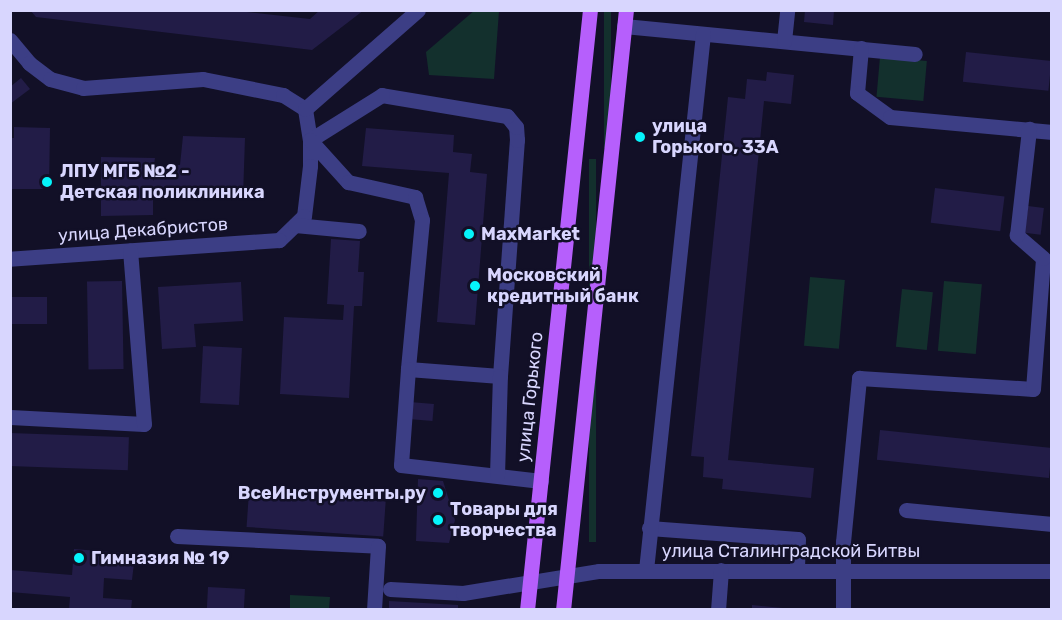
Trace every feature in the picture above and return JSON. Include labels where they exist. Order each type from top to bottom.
[{"type":"main road","name":"улица Горького","points":[[527,609],[590,10]]},
{"type":"main road","points":[[563,609],[626,10]]},
{"type":"street","points":[[305,109],[418,10]]},
{"type":"street","points":[[784,41],[787,10]]},
{"type":"street","points":[[624,26],[915,54]]},
{"type":"street","points":[[646,570],[703,33]]},
{"type":"street","points":[[10,40],[29,63],[50,79],[82,88],[203,79],[283,94],[305,109],[310,140],[309,191],[304,216],[295,225]]},
{"type":"street","points":[[861,48],[857,93],[891,117],[1052,132]]},
{"type":"street","points":[[310,140],[382,95],[507,116],[516,127],[517,140],[500,376],[497,475]]},
{"type":"street","points":[[843,609],[843,571],[859,378],[1033,389],[1043,258],[1017,235],[1029,129]]},
{"type":"street","points":[[310,140],[348,182],[415,196],[422,220],[400,465],[541,481]]},
{"type":"street","points":[[295,225],[359,231]]},
{"type":"street","name":"улица Декабристов","points":[[10,259],[279,240],[295,225]]},
{"type":"street","points":[[10,417],[144,424],[130,251]]},
{"type":"street","points":[[408,369],[500,376]]},
{"type":"street","points":[[906,510],[1052,524]]},
{"type":"street","points":[[649,528],[798,540],[797,571]]},
{"type":"street","points":[[177,536],[378,546],[374,609]]},
{"type":"street","points":[[718,609],[721,570]]},
{"type":"street","name":"улица Сталинградской Битвы","points":[[390,589],[463,593],[530,580],[599,571],[1052,571]]},
{"type":"green space","points":[[475,10],[499,11],[494,79],[429,75],[426,52]]},
{"type":"green space","points":[[604,11],[611,11],[611,148],[604,148]]},
{"type":"green space","points":[[880,57],[927,61],[923,101],[877,97]]},
{"type":"green space","points":[[589,159],[596,159],[596,542],[589,542]]},
{"type":"green space","points":[[810,277],[845,280],[839,349],[804,346]]},
{"type":"green space","points":[[944,281],[982,284],[976,354],[938,351]]},
{"type":"green space","points":[[902,289],[933,292],[927,350],[896,347]]},
{"type":"green space","points":[[290,595],[330,597],[329,609],[290,609]]},
{"type":"building","points":[[30,10],[229,10],[310,19],[320,10],[364,10],[312,50],[36,17]]},
{"type":"building","points":[[805,10],[834,10],[833,25],[804,22]]},
{"type":"building","points":[[966,52],[1052,61],[1048,91],[963,82]]},
{"type":"building","points":[[767,72],[794,75],[791,104],[764,101],[728,460],[814,468],[811,498],[722,489],[723,479],[703,477],[704,457],[691,456],[728,97],[745,99],[747,79],[766,81]]},
{"type":"building","points":[[21,78],[30,89],[10,104],[10,87]]},
{"type":"building","points":[[14,127],[50,128],[49,189],[11,189],[10,138],[14,138]]},
{"type":"building","points":[[366,128],[454,135],[453,152],[472,154],[470,172],[487,174],[475,325],[437,322],[449,173],[362,166]]},
{"type":"building","points":[[183,136],[245,138],[243,197],[182,196],[180,191],[153,190],[153,215],[101,216],[101,157],[155,158],[154,165],[180,165]]},
{"type":"building","points":[[935,188],[1004,197],[1000,231],[931,223]]},
{"type":"building","points":[[1028,206],[1044,208],[1041,235],[1025,233]]},
{"type":"building","points":[[331,239],[360,241],[358,272],[364,272],[362,306],[354,306],[349,398],[280,394],[284,317],[343,320],[344,305],[327,304]]},
{"type":"building","points":[[122,281],[124,369],[89,370],[87,282]]},
{"type":"building","points":[[241,282],[243,321],[194,324],[196,347],[162,349],[158,287]]},
{"type":"building","points":[[10,297],[47,297],[47,324],[10,324]]},
{"type":"building","points":[[203,346],[242,348],[239,405],[200,403]]},
{"type":"building","points":[[410,402],[434,404],[432,421],[409,419]]},
{"type":"building","points":[[880,430],[1052,448],[1049,478],[877,460]]},
{"type":"building","points":[[10,433],[129,437],[128,470],[10,466]]},
{"type":"building","points":[[418,479],[443,481],[455,520],[449,543],[416,541]]},
{"type":"building","points":[[249,492],[386,502],[383,536],[247,527]]},
{"type":"building","points":[[74,549],[135,554],[132,580],[104,578],[103,598],[132,600],[131,610],[69,610],[70,597],[10,592],[10,570],[72,575]]},
{"type":"building","points":[[208,587],[245,589],[244,610],[207,610]]},
{"type":"building","points":[[389,601],[458,605],[458,610],[389,610]]},
{"type":"building","points":[[752,605],[783,608],[783,610],[752,610]]},
{"type":"place","name":"улица Горького, 33А","points":[[640,137]]},
{"type":"place","name":"ЛПУ МГБ №2 - Детская поликлиника","points":[[47,182]]},
{"type":"place","name":"MaxMarket","points":[[469,234]]},
{"type":"place","name":"Московский кредитный банк","points":[[475,286]]},
{"type":"place","name":"ВсеИнструменты.ру","points":[[438,493]]},
{"type":"place","name":"Товары для творчества","points":[[438,520]]},
{"type":"place","name":"Гимназия № 19","points":[[79,558]]}]
